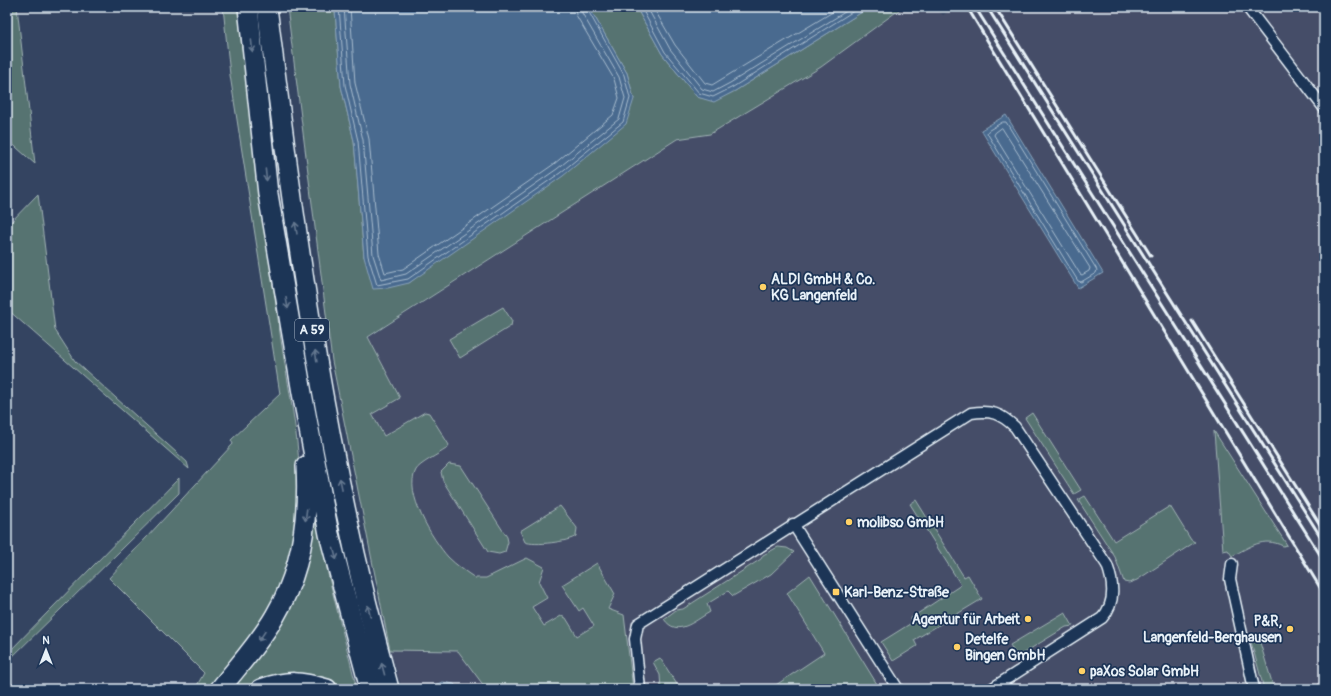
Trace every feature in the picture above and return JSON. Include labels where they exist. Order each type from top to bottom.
[{"type":"highway","name":"A 59","points":[[248,7],[268,194],[302,392],[329,534],[370,689]]},
{"type":"highway","name":"A 59","points":[[267,7],[289,187],[320,381],[351,529],[378,649],[389,689]]},
{"type":"highway","points":[[220,689],[255,646],[275,616],[289,589],[299,557],[308,498],[302,392]]},
{"type":"highway","points":[[261,689],[281,682],[307,683],[327,689]]},
{"type":"street","points":[[1247,7],[1324,108]]},
{"type":"street","points":[[640,689],[635,639],[638,624],[793,524],[971,413],[986,411],[1004,416],[1015,427],[1107,565],[1112,580],[1113,596],[1107,613],[1102,618],[991,689]]},
{"type":"street","points":[[793,524],[898,689]]},
{"type":"street","points":[[1232,564],[1230,579],[1254,689]]},
{"type":"shaded area","points":[[903,7],[934,7],[943,15],[955,7],[1324,7],[1324,689],[402,689],[390,650],[332,361],[677,139],[710,134],[821,67]]},
{"type":"green space","points":[[7,7],[17,7],[35,164],[7,139]]},
{"type":"green space","points":[[223,7],[238,7],[257,167],[283,355],[297,441],[299,499],[297,527],[290,556],[278,590],[267,612],[247,642],[209,689],[195,689],[204,673],[109,578],[233,444],[231,440],[280,394],[230,75]]},
{"type":"green space","points":[[287,7],[336,7],[341,86],[354,141],[364,257],[409,283],[438,261],[634,99],[627,73],[589,7],[636,7],[662,54],[697,97],[714,101],[735,91],[862,12],[864,7],[903,7],[821,67],[710,134],[677,139],[368,337],[400,398],[372,414],[384,436],[425,412],[429,413],[449,445],[446,449],[418,468],[413,479],[413,490],[416,503],[428,528],[448,557],[475,578],[486,578],[527,558],[544,567],[539,582],[547,598],[532,607],[544,626],[561,616],[566,618],[577,636],[594,626],[583,608],[579,611],[562,585],[597,563],[615,594],[608,609],[624,615],[633,689],[499,689],[484,686],[458,651],[390,650],[332,361]]},
{"type":"green space","points":[[38,194],[55,330],[75,361],[187,462],[189,469],[7,309],[7,226]]},
{"type":"green space","points":[[503,307],[512,321],[511,326],[460,358],[449,339]]},
{"type":"green space","points":[[1032,413],[1081,490],[1074,494],[1025,418]]},
{"type":"green space","points":[[1214,431],[1287,545],[1283,546],[1276,543],[1263,542],[1251,546],[1232,556],[1228,550],[1223,551]]},
{"type":"green space","points":[[449,464],[461,466],[507,537],[508,542],[505,552],[499,554],[488,552],[443,481],[441,472]]},
{"type":"green space","points":[[179,478],[179,493],[7,662],[7,654]]},
{"type":"green space","points":[[1085,496],[1114,541],[1170,506],[1191,540],[1195,542],[1137,580],[1129,583],[1124,582],[1115,557],[1078,500]]},
{"type":"green space","points":[[313,499],[328,574],[357,689],[339,689],[327,682],[256,684],[246,689],[225,689],[257,652]]},
{"type":"green space","points":[[916,500],[964,577],[968,575],[982,599],[914,640],[917,646],[893,661],[881,642],[913,622],[911,618],[961,585],[910,504]]},
{"type":"green space","points":[[560,506],[577,528],[576,536],[551,543],[536,544],[525,542],[520,531]]},
{"type":"green space","points":[[778,547],[787,548],[794,552],[771,574],[733,596],[728,591],[707,604],[710,612],[686,626],[680,628],[674,627],[669,625],[664,619],[676,610],[683,609],[761,559],[763,555]]},
{"type":"green space","points":[[810,575],[880,689],[770,689],[824,653],[787,593]]},
{"type":"green space","points":[[1065,612],[1073,626],[1066,627],[1017,657],[1010,645]]},
{"type":"green space","points":[[1255,634],[1258,636],[1274,689],[1264,689],[1250,638]]},
{"type":"green space","points":[[660,658],[680,689],[661,689],[660,675],[653,662]]},
{"type":"water","points":[[336,7],[589,7],[627,73],[634,99],[626,124],[563,176],[409,283],[388,288],[373,289],[364,257],[354,141],[341,86]]},
{"type":"water","points":[[636,7],[864,7],[862,12],[735,91],[714,102],[697,97],[662,54]]},
{"type":"water","points":[[1006,115],[1103,273],[1078,288],[981,130]]},
{"type":"water","points":[[443,682],[454,684],[459,689],[430,689],[434,685]]},
{"type":"railway","points":[[967,7],[1324,594]]},
{"type":"railway","points":[[975,7],[1324,561]]},
{"type":"railway","points":[[987,7],[1324,542]]},
{"type":"railway","points":[[995,7],[1151,256]]},
{"type":"railway","points":[[1192,321],[1324,531]]},
{"type":"place","name":"ALDI GmbH & Co. KG Langenfeld","points":[[763,287]]},
{"type":"place","name":"molibso GmbH","points":[[849,522]]},
{"type":"place","name":"Karl-Benz-Straße","points":[[836,592]]},
{"type":"place","name":"Agentur für Arbeit","points":[[1028,619]]},
{"type":"place","name":"P&R, Langenfeld-Berghausen","points":[[1290,629]]},
{"type":"place","name":"Detelfe Bingen GmbH","points":[[957,647]]},
{"type":"place","name":"paXos Solar GmbH","points":[[1082,671]]}]
